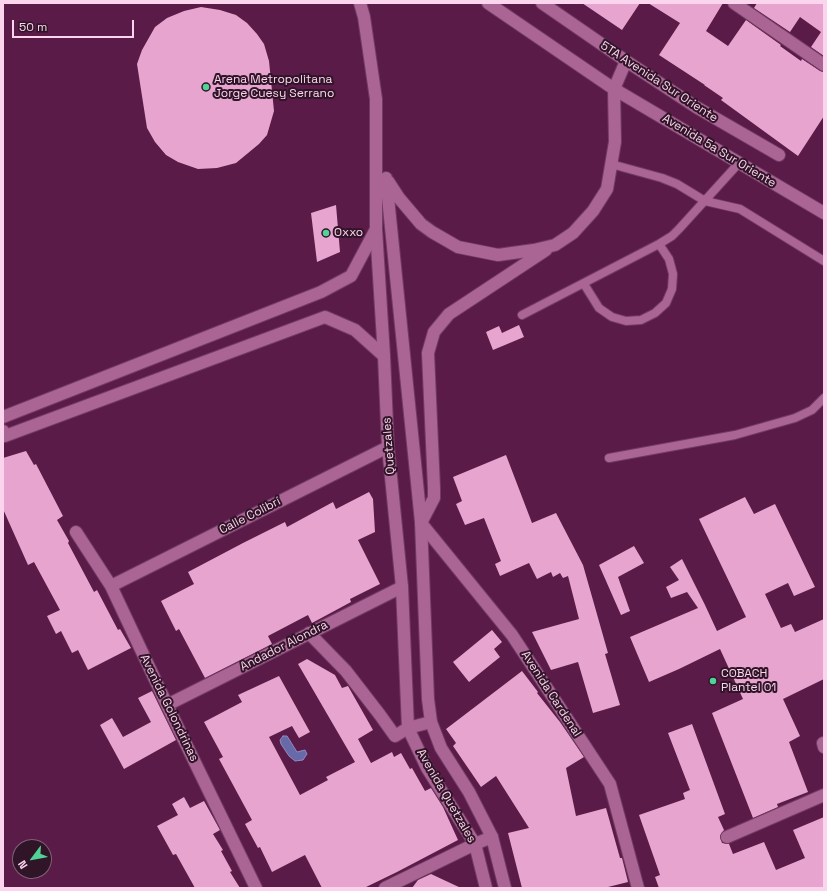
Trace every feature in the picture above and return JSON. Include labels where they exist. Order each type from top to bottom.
[{"type":"street","name":"Quetzales","points":[[360,3],[364,17],[376,99],[376,229],[388,447],[402,587],[408,728]]},
{"type":"street","name":"Avenida 5a Sur Oriente","points":[[488,3],[614,89],[824,213]]},
{"type":"street","name":"5TA Avenida Sur Oriente","points":[[542,3],[696,107],[779,155]]},
{"type":"street","points":[[734,3],[824,66]]},
{"type":"street","points":[[421,523],[434,498],[428,353],[434,332],[449,314],[573,233],[593,211],[607,189],[615,142],[614,89],[626,61]]},
{"type":"street","points":[[376,163],[399,198],[421,224],[458,247],[498,254],[534,250],[554,244]]},
{"type":"street","name":"Quetzales","points":[[386,178],[421,523],[428,699],[431,722]]},
{"type":"street","points":[[3,417],[321,292],[351,276],[376,229]]},
{"type":"street","points":[[3,431],[5,436],[325,317],[355,330],[384,356]]},
{"type":"street","points":[[138,364],[147,383]]},
{"type":"street","name":"Calle Colibrí","points":[[111,586],[388,447]]},
{"type":"street","name":"Avenida Cardenal","points":[[421,523],[512,635],[610,784],[638,888]]},
{"type":"street","name":"Avenida Golondrinas","points":[[76,532],[111,586],[166,705],[256,888]]},
{"type":"street","name":"Andador Alondra","points":[[166,705],[402,587]]},
{"type":"street","points":[[309,634],[346,671],[395,736],[408,728],[431,722]]},
{"type":"street","name":"Avenida Quetzales","points":[[431,722],[441,748],[469,792],[492,837],[505,888]]},
{"type":"street","name":"Avenida Quetzales","points":[[408,728],[427,768],[475,844],[486,888]]},
{"type":"street","points":[[727,837],[824,794]]},
{"type":"street","points":[[385,888],[492,837]]},
{"type":"lane","points":[[522,315],[659,244],[679,229],[739,163]]},
{"type":"lane","points":[[611,164],[662,178],[677,184],[704,200],[740,209],[824,261]]},
{"type":"lane","points":[[584,284],[599,308],[612,317],[626,321],[641,320],[655,314],[666,303],[672,289],[673,274],[669,259],[659,244]]},
{"type":"lane","points":[[609,458],[735,435],[795,418],[812,410],[824,398]]},
{"type":"water","points":[[283,736],[287,736],[297,752],[305,750],[307,754],[303,760],[295,761],[289,756],[281,744],[280,740]]},
{"type":"building","points":[[582,3],[640,3],[622,30]]},
{"type":"building","points":[[648,3],[723,3],[706,31],[728,46],[746,20],[801,61],[802,59],[824,72],[824,116],[798,156],[721,100],[723,98],[659,55],[680,23]]},
{"type":"building","points":[[757,3],[824,3],[824,56],[811,47],[821,32],[800,17],[790,32],[754,8]]},
{"type":"building","name":"Arena Metropolitana Jorge Cuesy Serrano","points":[[201,7],[220,10],[236,15],[247,23],[257,34],[264,44],[269,61],[274,111],[267,135],[259,144],[236,163],[217,168],[198,169],[178,162],[166,155],[155,142],[147,128],[137,64],[142,50],[155,27],[167,18],[184,11]]},
{"type":"building","name":"Oxxo","points":[[336,205],[340,252],[317,262],[311,213]]},
{"type":"building","points":[[519,325],[524,337],[493,350],[486,332],[499,326],[502,333]]},
{"type":"building","points":[[26,451],[34,465],[36,464],[63,516],[57,520],[94,592],[97,590],[118,630],[120,629],[131,648],[88,670],[78,650],[72,653],[61,631],[56,634],[47,616],[60,610],[34,562],[28,565],[3,509],[3,458]]},
{"type":"building","points":[[506,455],[532,523],[556,513],[583,565],[608,653],[605,654],[620,705],[593,713],[578,662],[551,670],[532,632],[579,619],[568,576],[563,578],[560,573],[553,577],[551,572],[537,579],[529,563],[500,576],[495,564],[501,561],[484,518],[465,525],[456,504],[462,501],[453,477]]},
{"type":"building","points":[[369,492],[373,499],[375,532],[358,540],[380,584],[350,599],[351,602],[312,623],[308,615],[268,636],[272,644],[205,678],[179,629],[176,631],[161,601],[194,584],[188,572],[243,543],[285,522],[287,527],[333,502],[336,509]]},
{"type":"building","points":[[745,497],[754,514],[775,504],[815,587],[794,596],[788,583],[765,594],[781,628],[791,624],[795,632],[824,619],[824,679],[783,699],[800,736],[789,742],[808,792],[777,804],[778,807],[753,818],[712,713],[743,699],[720,649],[649,682],[630,637],[698,608],[687,592],[671,598],[666,587],[679,580],[670,567],[682,559],[717,631],[746,617],[699,519]]},
{"type":"building","points":[[634,546],[644,563],[618,577],[630,611],[621,615],[599,565]]},
{"type":"building","points":[[492,630],[502,642],[494,649],[500,657],[469,682],[453,662]]},
{"type":"building","points":[[307,659],[335,675],[342,688],[348,686],[373,730],[358,739],[371,763],[392,752],[394,757],[401,753],[410,769],[412,768],[425,791],[431,788],[443,807],[458,840],[364,888],[322,888],[305,855],[272,872],[260,847],[258,848],[245,824],[252,820],[219,759],[223,757],[204,722],[242,702],[238,695],[279,676],[310,732],[299,738],[292,726],[269,737],[300,795],[328,780],[326,777],[355,762],[298,664]]},
{"type":"building","points":[[522,671],[584,757],[566,768],[576,816],[606,808],[628,882],[604,888],[522,888],[508,833],[529,828],[496,776],[481,787],[453,746],[456,743],[446,729]]},
{"type":"building","points":[[152,691],[176,740],[124,769],[100,725],[112,718],[123,737],[151,722],[138,698]]},
{"type":"building","points":[[692,724],[725,814],[718,817],[724,830],[720,836],[722,843],[729,844],[733,854],[764,842],[776,870],[805,858],[793,830],[824,817],[824,888],[659,888],[655,877],[660,875],[639,815],[685,799],[683,793],[690,790],[668,733]]},
{"type":"building","points":[[184,797],[190,808],[204,801],[220,830],[213,834],[223,850],[221,851],[232,871],[230,872],[240,888],[195,888],[176,854],[173,855],[157,826],[178,815],[172,804]]},
{"type":"building","points":[[431,874],[461,888],[412,888],[418,880]]},
{"type":"place","name":"Arena Metropolitana Jorge Cuesy Serrano","points":[[206,87]]},
{"type":"place","name":"Oxxo","points":[[326,233]]},
{"type":"place","name":"COBACH Plantel 01","points":[[713,681]]}]
